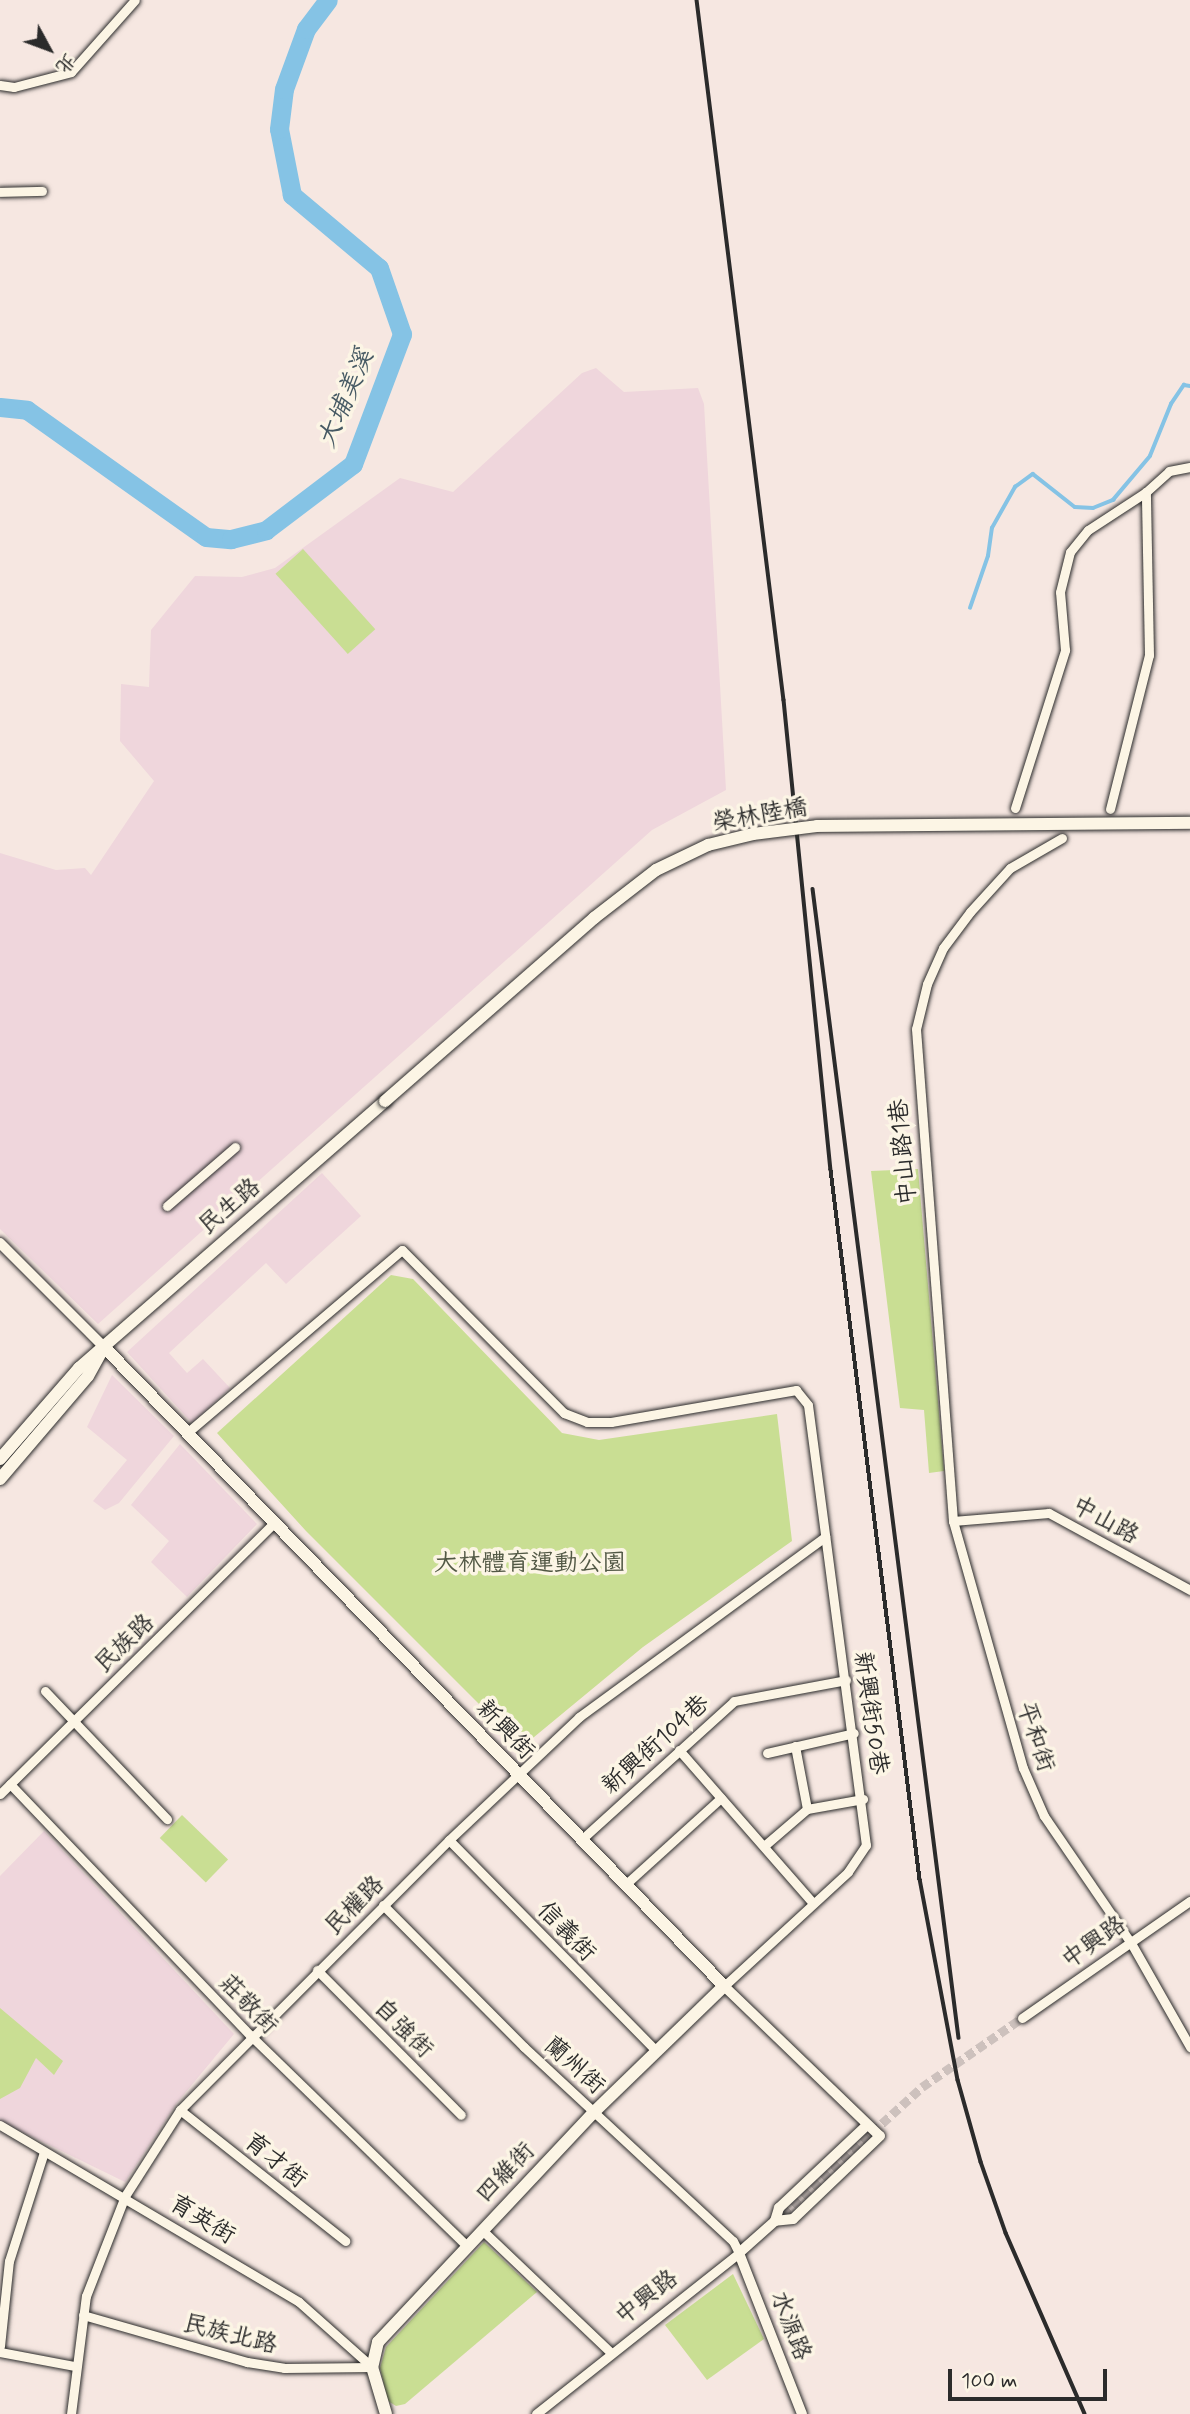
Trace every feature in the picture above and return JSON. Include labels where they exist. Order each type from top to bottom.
[{"type":"main road","name":"榮林陸橋","points":[[385,1101],[594,918],[656,870],[708,845],[753,834],[817,827],[1190,823]]},
{"type":"main road","name":"民生路","points":[[0,1459],[79,1368],[385,1101]]},
{"type":"main road","name":"民生路","points":[[0,1479],[88,1376],[104,1347]]},
{"type":"main road","name":"新興街","points":[[104,1347],[724,1986]]},
{"type":"main road","name":"四維街","points":[[372,2367],[378,2342],[466,2245],[595,2111],[724,1986]]},
{"type":"main road","points":[[372,2367],[386,2414]]},
{"type":"street","points":[[0,85],[14,87],[71,72],[135,0]]},
{"type":"street","points":[[0,192],[42,191]]},
{"type":"street","points":[[1015,808],[1065,650],[1060,592],[1070,552],[1088,530],[1146,492],[1169,471],[1190,467]]},
{"type":"street","points":[[1110,809],[1149,655],[1146,492]]},
{"type":"street","name":"中山路1巷","points":[[953,1521],[916,1029],[927,984],[943,948],[970,912],[1010,868],[1062,838]]},
{"type":"street","points":[[167,1206],[235,1147]]},
{"type":"street","points":[[0,1243],[104,1347]]},
{"type":"street","name":"新興街50巷","points":[[188,1432],[402,1250],[564,1413],[575,1417],[611,1422],[796,1390],[808,1405],[867,1830],[861,1859],[724,1986]]},
{"type":"street","name":"中山路","points":[[953,1521],[1049,1513],[1190,1591]]},
{"type":"street","name":"平和街","points":[[953,1521],[1023,1768],[1044,1816],[1131,1943],[1190,2047]]},
{"type":"street","name":"民族路","points":[[0,1794],[275,1522]]},
{"type":"street","name":"民權路","points":[[71,2414],[74,2366],[83,2315],[125,2196],[180,2110],[250,2035],[517,1773],[631,1678],[825,1537]]},
{"type":"street","name":"新興街104巷","points":[[582,1839],[734,1701],[846,1680]]},
{"type":"street","points":[[45,1691],[167,1819]]},
{"type":"street","points":[[767,1753],[853,1733]]},
{"type":"street","points":[[795,1746],[807,1809]]},
{"type":"street","points":[[679,1750],[813,1903]]},
{"type":"street","name":"莊敬街","points":[[10,1784],[250,2035],[466,2245]]},
{"type":"street","points":[[626,1884],[721,1798]]},
{"type":"street","points":[[764,1846],[807,1809],[863,1799]]},
{"type":"street","name":"信義街","points":[[449,1840],[656,2051]]},
{"type":"street","name":"中興路","points":[[1022,2018],[1190,1901]]},
{"type":"street","name":"蘭州街","points":[[383,1905],[733,2241],[739,2253]]},
{"type":"street","name":"自強街","points":[[317,1970],[461,2115]]},
{"type":"street","name":"新興街","points":[[724,1986],[880,2136],[793,2219],[778,2218]]},
{"type":"street","name":"育才街","points":[[180,2110],[345,2241]]},
{"type":"street","name":"育英街","points":[[0,2125],[125,2196],[299,2302],[372,2367]]},
{"type":"street","points":[[778,2218],[779,2208],[867,2125]]},
{"type":"street","points":[[0,2346],[9,2261],[44,2152]]},
{"type":"street","name":"中興路","points":[[536,2414],[739,2253],[778,2218]]},
{"type":"street","points":[[482,2230],[610,2353]]},
{"type":"street","name":"水源路","points":[[739,2253],[802,2414]]},
{"type":"street","name":"民族北路","points":[[83,2315],[247,2362],[284,2368],[372,2367]]},
{"type":"street","points":[[0,2353],[74,2366]]},
{"type":"shaded area","points":[[596,368],[624,392],[698,388],[704,404],[726,790],[652,830],[98,1324],[0,1229],[0,853],[56,870],[85,868],[91,875],[154,781],[120,741],[121,684],[149,687],[151,630],[195,576],[242,577],[275,568],[400,478],[453,492],[582,373]]},
{"type":"shaded area","points":[[322,1173],[361,1216],[286,1284],[266,1263],[169,1353],[187,1373],[203,1359],[230,1388],[192,1423],[127,1352]]},
{"type":"shaded area","points":[[112,1375],[174,1436],[119,1503],[105,1510],[93,1501],[127,1460],[87,1427]]},
{"type":"shaded area","points":[[180,1444],[257,1524],[187,1597],[151,1562],[169,1541],[131,1505]]},
{"type":"shaded area","points":[[44,1831],[234,2034],[176,2104],[125,2182],[0,2121],[0,1876]]},
{"type":"green space","points":[[303,549],[375,629],[348,654],[276,574]]},
{"type":"green space","points":[[918,1169],[944,1471],[929,1473],[924,1410],[900,1408],[871,1171]]},
{"type":"green space","name":"大林體育運動公園","points":[[391,1275],[413,1279],[562,1433],[599,1440],[777,1414],[792,1541],[643,1647],[522,1747],[306,1531],[217,1433]]},
{"type":"green space","points":[[182,1815],[228,1859],[206,1882],[160,1838]]},
{"type":"green space","points":[[0,2008],[63,2061],[54,2075],[36,2058],[20,2088],[0,2099]]},
{"type":"green space","points":[[484,2242],[537,2292],[405,2404],[396,2406],[388,2401],[380,2368],[386,2347]]},
{"type":"green space","points":[[733,2274],[764,2339],[707,2380],[665,2325]]},
{"type":"waterway","name":"大埔美溪","points":[[0,407],[27,410],[206,537],[231,539],[266,530],[353,464],[402,334],[379,268],[292,195],[279,129],[284,89],[306,29],[328,0]]},
{"type":"waterway","points":[[970,608],[988,556],[992,528],[1015,487],[1033,474],[1075,507],[1093,508],[1113,500],[1150,456],[1171,404],[1184,385],[1190,386]]},
{"type":"tunnel","points":[[782,2214],[922,2087],[1022,2018]]},
{"type":"railway","points":[[697,0],[784,700],[831,1170],[920,1879],[958,2080],[981,2162],[1006,2233],[1085,2414]]},
{"type":"railway","points":[[813,889],[959,2038]]}]
